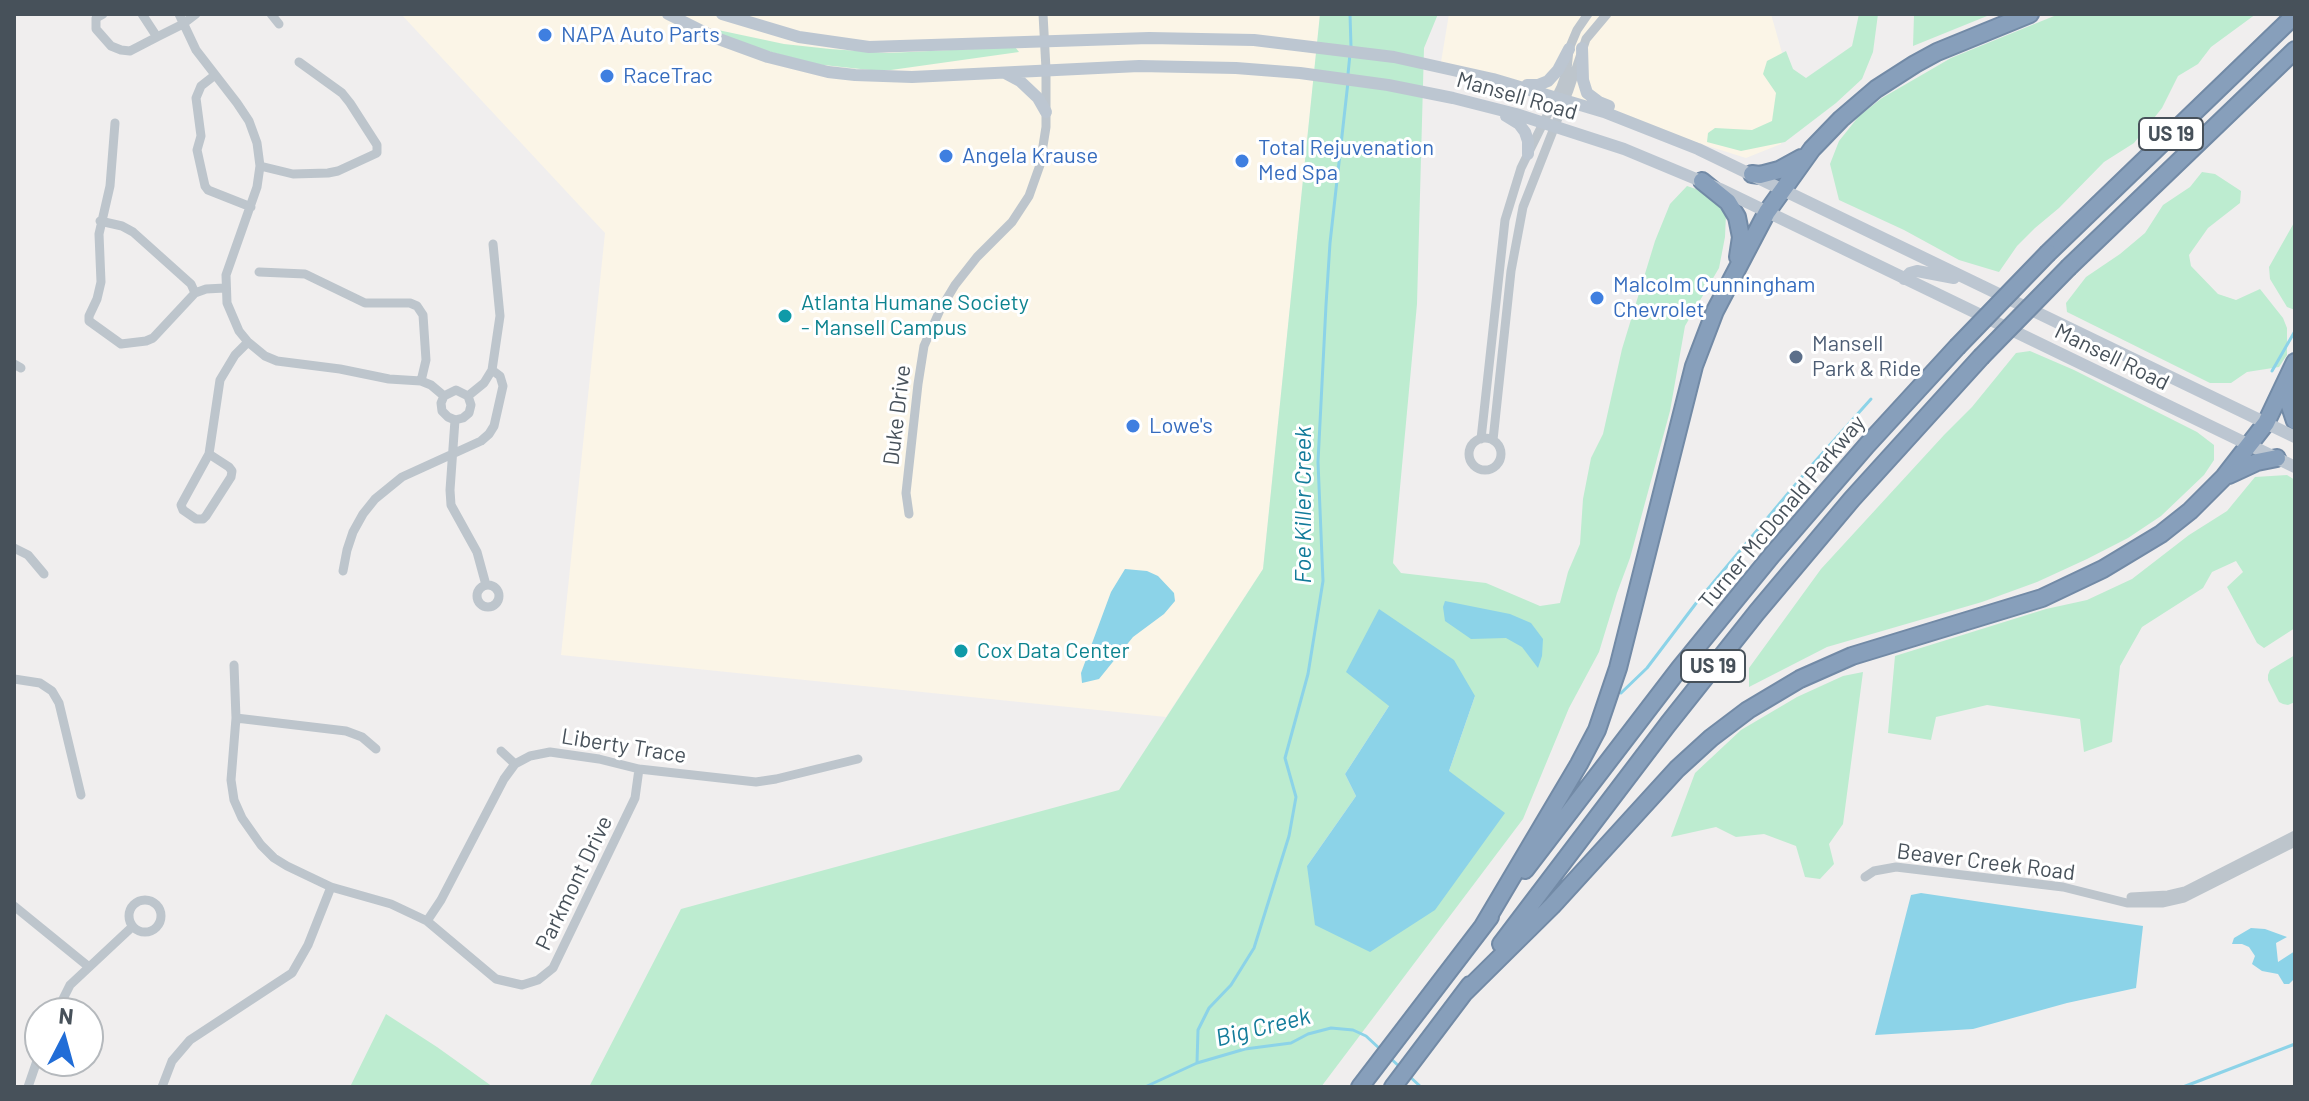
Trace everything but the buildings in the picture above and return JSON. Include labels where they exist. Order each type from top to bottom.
[{"type":"highway","points":[[1483,926],[1589,747],[1604,711],[1648,553],[1694,366],[1715,311],[1767,212],[1812,149],[1858,104],[1937,52],[2030,14]]},
{"type":"highway","name":"Turner McDonald Parkway","points":[[1361,1085],[1647,710],[1834,482],[2048,253],[2295,15]]},
{"type":"highway","name":"Turner McDonald Parkway","points":[[1393,1087],[1668,724],[1832,522],[1981,357],[2069,267],[2295,50]]},
{"type":"highway","points":[[1752,174],[1779,170],[1812,149]]},
{"type":"highway","points":[[1702,181],[1728,202],[1737,217],[1741,237],[1736,271]]},
{"type":"highway","points":[[1465,992],[1552,906],[1677,769],[1748,710],[1800,679],[1852,656],[2030,602],[2077,583],[2161,534],[2190,511],[2224,477],[2249,445],[2266,423],[2293,365]]},
{"type":"highway","points":[[2293,365],[2289,399],[2295,421]]},
{"type":"highway","points":[[2224,477],[2249,465],[2277,458]]},
{"type":"main road","name":"Mansell Road","points":[[668,14],[768,57],[828,72],[912,77],[1139,66],[1236,68],[1388,85],[1485,106],[1624,149],[1702,181],[2295,467]]},
{"type":"main road","name":"Mansell Road","points":[[722,14],[799,37],[869,47],[1171,38],[1254,40],[1394,57],[1493,79],[1561,98],[1657,132],[1752,174],[2295,437]]},
{"type":"main road","points":[[1493,79],[1538,85],[1548,81],[1575,49]]},
{"type":"main road","points":[[1575,49],[1591,98],[1641,118],[1657,132]]},
{"type":"main road","points":[[1002,72],[1020,81],[1038,98],[1046,112]]},
{"type":"main road","points":[[1485,106],[1519,124],[1528,141],[1528,154]]},
{"type":"main road","points":[[1904,279],[1910,273],[1925,271],[1977,283]]},
{"type":"street","points":[[103,14],[96,18],[96,29],[111,46],[121,50],[135,50],[181,19],[196,14]]},
{"type":"street","points":[[142,14],[157,37]]},
{"type":"street","points":[[271,14],[279,24]]},
{"type":"street","name":"Duke Drive","points":[[909,514],[906,493],[924,346],[955,285],[977,257],[1012,222],[1029,196],[1040,165],[1046,112],[1043,14]]},
{"type":"street","points":[[1493,440],[1519,223],[1549,124],[1561,98],[1575,49],[1577,30],[1588,14]]},
{"type":"street","points":[[1575,49],[1605,14]]},
{"type":"street","points":[[181,19],[196,50],[249,121],[257,143],[260,166],[257,187],[229,263],[225,288],[231,318],[248,342],[265,356],[287,364],[421,381],[444,396]]},
{"type":"street","points":[[260,166],[293,174],[328,173],[377,153],[377,145],[342,93],[299,62]]},
{"type":"street","points":[[215,75],[201,86],[196,98],[201,136],[197,150],[205,186],[251,207]]},
{"type":"street","points":[[115,123],[110,186],[100,221],[101,282],[89,321],[121,344],[146,341],[153,338],[195,293],[225,288]]},
{"type":"street","points":[[1481,439],[1505,220],[1528,154],[1549,124]]},
{"type":"street","points":[[100,221],[133,232],[191,284],[195,293]]},
{"type":"street","points":[[468,396],[484,383],[492,370],[500,316],[493,244]]},
{"type":"street","points":[[259,272],[305,274],[365,303],[410,303],[417,306],[423,315],[426,360],[421,381]]},
{"type":"street","points":[[209,454],[229,467],[231,477],[206,516],[196,519],[181,505],[209,454],[220,380],[235,355],[248,342]]},
{"type":"street","points":[[343,571],[353,532],[375,499],[402,477],[481,441],[494,426],[503,386],[500,376],[492,370]]},
{"type":"street","points":[[456,390],[468,396],[471,405],[469,413],[463,418],[455,420],[442,411],[444,396],[456,390]]},
{"type":"street","points":[[455,420],[451,505],[477,552],[486,585]]},
{"type":"street","points":[[1481,439],[1493,440],[1498,444],[1502,456],[1496,466],[1486,470],[1476,468],[1470,459],[1471,447],[1481,439]]},
{"type":"street","points":[[14,548],[28,555],[44,574]]},
{"type":"street","name":"Parkmont Drive","points":[[234,665],[236,718],[231,780],[234,800],[242,818],[261,845],[274,858],[331,887],[391,904],[427,921],[496,979],[522,985],[538,980],[553,968],[635,798],[639,769]]},
{"type":"street","points":[[14,679],[40,683],[52,691],[59,703],[81,795]]},
{"type":"street","points":[[236,718],[346,731],[362,737],[376,749]]},
{"type":"street","points":[[427,921],[515,764],[501,751]]},
{"type":"street","name":"Liberty Trace","points":[[515,764],[530,756],[550,752],[639,769],[756,782],[858,759]]},
{"type":"street","name":"Beaver Creek Road","points":[[1865,877],[1874,871],[1896,867],[2063,887],[2104,895],[2168,895],[2185,891],[2295,835]]},
{"type":"street","name":"Beaver Creek Road","points":[[2104,895],[2127,903],[2146,904],[2184,898],[2295,842]]},
{"type":"street","points":[[162,1087],[172,1061],[190,1040],[292,973],[308,945],[331,887]]},
{"type":"street","points":[[14,906],[89,967]]},
{"type":"street","points":[[64,997],[70,985],[132,927]]},
{"type":"shaded area","points":[[401,14],[1320,14],[1263,569],[1166,717],[561,655],[605,233]]},
{"type":"shaded area","points":[[1449,14],[1771,14],[1788,74],[1781,144],[1746,158],[1441,62]]},
{"type":"green space","points":[[1320,14],[1438,14],[1424,48],[1417,304],[1393,563],[1401,573],[1486,583],[1540,606],[1560,603],[1580,544],[1583,499],[1591,458],[1603,434],[1622,349],[1655,241],[1670,204],[1687,186],[1720,203],[1726,214],[1719,268],[1685,326],[1670,411],[1630,558],[1599,652],[1569,708],[1523,819],[1321,1087],[589,1087],[681,909],[1119,790],[1263,569]],"holes":[[[1475,696],[1449,771],[1307,866],[1356,796],[1345,774],[1389,706]]]},
{"type":"green space","points":[[1859,14],[1878,14],[1873,52],[1862,79],[1836,103],[1785,142],[1741,151],[1707,142],[1708,133],[1715,128],[1752,130],[1772,121],[1776,93],[1763,74],[1767,61],[1786,51],[1793,69],[1806,78],[1852,46]]},
{"type":"green space","points":[[1992,14],[1913,46],[1914,15]]},
{"type":"green space","points":[[2059,14],[2256,14],[2211,47],[2198,64],[2178,76],[2162,108],[2134,143],[2104,162],[2017,246],[1999,272],[1959,260],[1839,200],[1830,164],[1839,141],[1859,116],[1882,98],[1951,58]]},
{"type":"green space","points":[[718,30],[784,44],[830,49],[888,53],[1015,47],[1019,52],[891,70],[870,70],[814,64],[753,47],[718,33]]},
{"type":"green space","points":[[2202,172],[2215,174],[2241,191],[2240,203],[2208,228],[2189,255],[2191,266],[2218,294],[2236,300],[2260,289],[2283,318],[2287,328],[2287,355],[2279,367],[2247,372],[2231,383],[2210,383],[2067,312],[2066,303],[2086,277],[2145,233],[2163,205],[2190,187]]},
{"type":"green space","points":[[2295,221],[2295,310],[2287,307],[2270,279],[2269,267]]},
{"type":"green space","points":[[2030,351],[2197,432],[2214,445],[2214,460],[2204,475],[2161,516],[2128,538],[2087,559],[1982,602],[1827,647],[1749,687],[1749,668],[1821,569],[1972,407],[2016,353]]},
{"type":"green space","points":[[2287,475],[2295,480],[2295,628],[2264,648],[2257,643],[2227,587],[2243,572],[2236,561],[2212,572],[2203,588],[2142,627],[2120,666],[2112,742],[2084,752],[2080,719],[1987,705],[1936,717],[1931,740],[1888,733],[1895,656],[2046,609],[2087,600],[2132,579],[2189,535],[2227,511],[2255,477]]},
{"type":"green space","points":[[2295,655],[2295,702],[2288,705],[2279,702],[2268,675],[2270,670]]},
{"type":"green space","points":[[1863,672],[1843,824],[1829,844],[1834,864],[1820,879],[1805,877],[1796,846],[1764,834],[1736,837],[1716,827],[1671,837],[1695,773],[1741,730],[1797,697],[1843,676]]},
{"type":"green space","points":[[386,1014],[437,1047],[493,1087],[350,1087]]},
{"type":"water","points":[[1125,569],[1147,571],[1158,576],[1174,593],[1175,601],[1164,614],[1133,637],[1099,679],[1082,683],[1081,673],[1111,592]]},
{"type":"water","points":[[1445,601],[1510,614],[1531,623],[1543,639],[1538,668],[1522,647],[1506,638],[1471,639],[1445,621]]},
{"type":"water","points":[[1379,609],[1454,660],[1475,696],[1449,771],[1505,813],[1435,910],[1370,952],[1315,925],[1307,866],[1356,796],[1345,774],[1389,706],[1346,672]]},
{"type":"water","points":[[1921,893],[2143,926],[2136,988],[1973,1029],[1875,1035],[1911,895]]},
{"type":"water","points":[[2251,928],[2265,929],[2287,937],[2276,943],[2278,962],[2295,951],[2295,978],[2289,984],[2284,984],[2278,974],[2262,971],[2252,964],[2255,956],[2249,947],[2232,944],[2234,938]]},
{"type":"waterway","name":"Foe Killer Creek","points":[[1350,14],[1351,47]]},
{"type":"waterway","name":"Foe Killer Creek","points":[[1348,74],[1350,54]]},
{"type":"waterway","name":"Foe Killer Creek","points":[[1197,1063],[1198,1030],[1209,1008],[1231,985],[1254,948],[1289,836],[1296,797],[1285,758],[1308,674],[1323,581],[1318,462],[1330,243],[1348,82]]},
{"type":"waterway","points":[[2272,371],[2295,331]]},
{"type":"waterway","points":[[1621,693],[1647,668],[1697,602],[1871,399]]},
{"type":"waterway","name":"Big Creek","points":[[1145,1087],[1197,1063],[1245,1049],[1291,1043],[1308,1034],[1331,1028],[1353,1030],[1366,1036],[1380,1049]]},
{"type":"waterway","name":"Big Creek","points":[[2183,1087],[2295,1044]]},
{"type":"waterway","name":"Big Creek","points":[[1389,1057],[1401,1068]]},
{"type":"waterway","name":"Big Creek","points":[[1409,1076],[1421,1087]]},
{"type":"place","name":"NAPA Auto Parts","points":[[545,35]]},
{"type":"place","name":"RaceTrac","points":[[607,76]]},
{"type":"place","name":"Angela Krause","points":[[946,156]]},
{"type":"place","name":"Total Rejuvenation Med Spa","points":[[1242,161]]},
{"type":"place","name":"Malcolm Cunningham Chevrolet","points":[[1597,298]]},
{"type":"place","name":"Atlanta Humane Society - Mansell Campus","points":[[785,316]]},
{"type":"place","name":"Mansell Park & Ride","points":[[1796,357]]},
{"type":"place","name":"Lowe's","points":[[1133,426]]},
{"type":"place","name":"Cox Data Center","points":[[961,651]]}]
